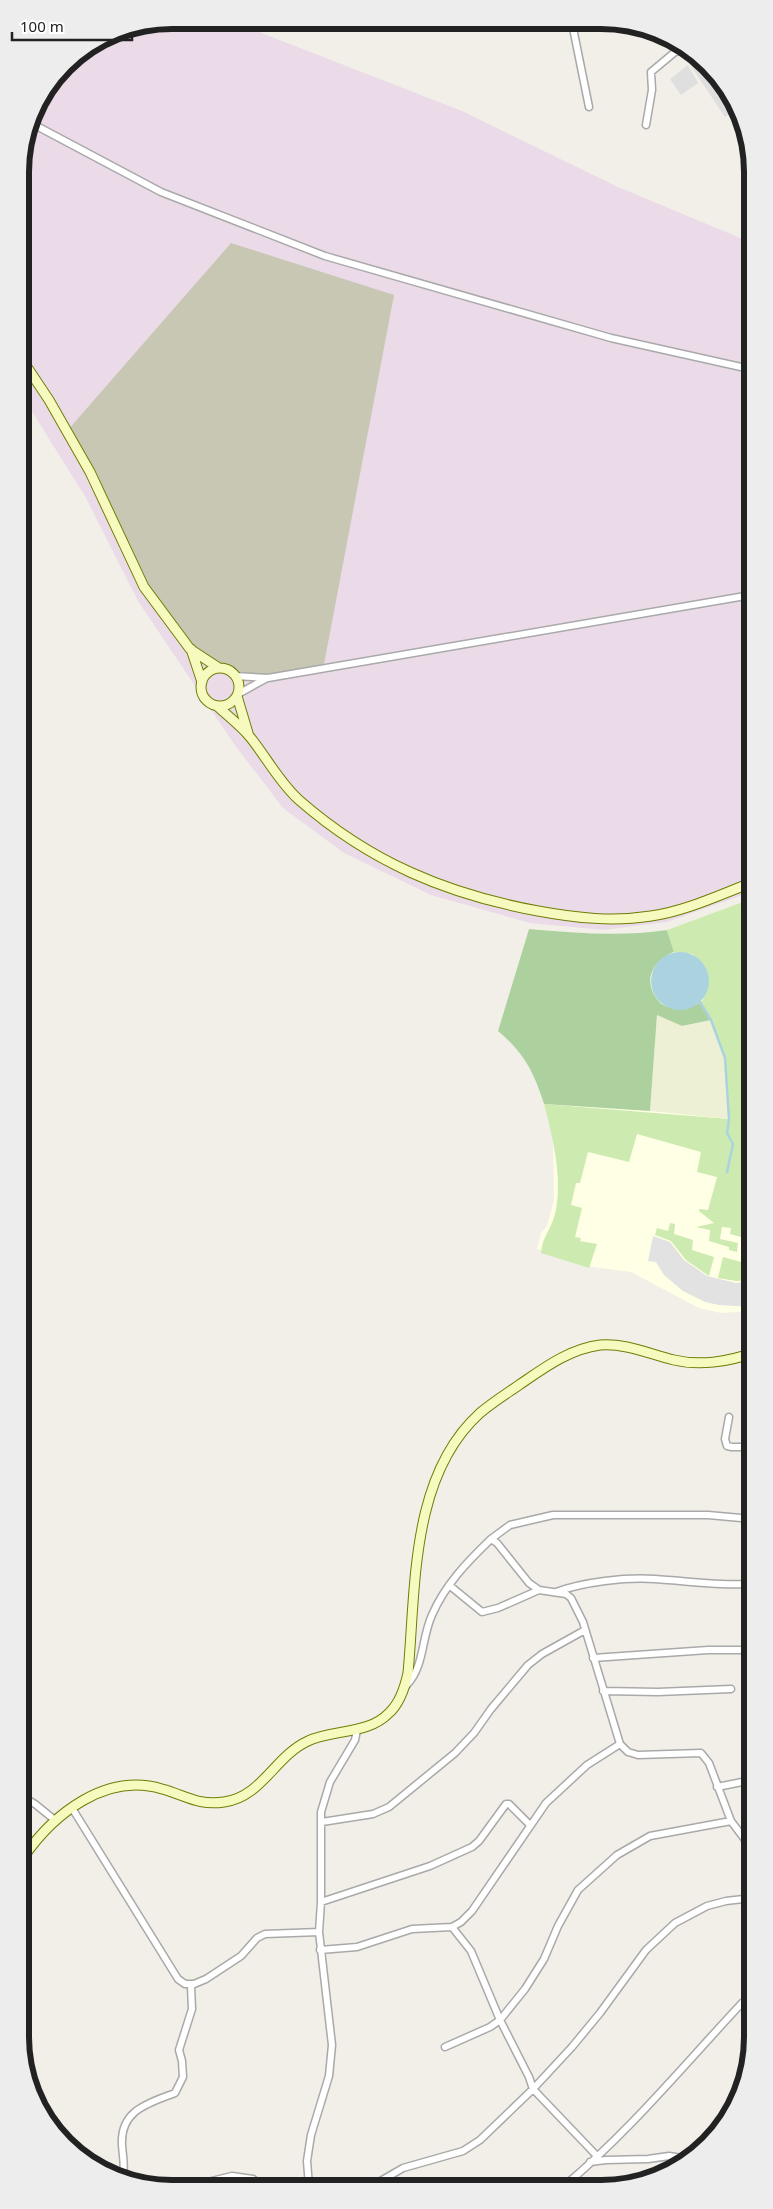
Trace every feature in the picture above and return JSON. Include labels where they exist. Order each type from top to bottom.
[{"type":"main road","points":[[29,370],[49,400],[90,472],[144,587],[190,649],[202,682]]},
{"type":"main road","points":[[190,649],[235,676],[239,687],[237,695],[230,704],[217,706]]},
{"type":"main road","points":[[219,668],[208,672],[202,682],[201,688],[206,700],[217,706],[249,736],[286,786],[302,803],[365,850],[400,869],[472,897],[573,918],[605,919],[651,916],[669,912],[744,885]]},
{"type":"main road","points":[[237,695],[249,736]]},
{"type":"main road","points":[[29,1849],[56,1821],[72,1808],[106,1789],[128,1785],[162,1789],[199,1803],[224,1802],[251,1792],[294,1750],[308,1741],[357,1730],[389,1713],[405,1687],[410,1657],[414,1579],[430,1499],[437,1475],[463,1432],[479,1414],[539,1371],[564,1356],[587,1348],[616,1345],[644,1350],[675,1360],[699,1362],[725,1361],[744,1355]]},
{"type":"street","points":[[573,29],[589,107]]},
{"type":"street","points":[[646,125],[652,90],[652,72],[678,51]]},
{"type":"street","points":[[37,126],[160,192],[326,256],[611,338],[744,368]]},
{"type":"street","points":[[235,676],[268,678],[744,596]]},
{"type":"street","points":[[237,695],[268,678]]},
{"type":"street","points":[[729,1416],[725,1439],[727,1446],[732,1448],[744,1447]]},
{"type":"street","points":[[405,1687],[414,1677],[420,1664],[429,1621],[448,1585],[490,1538],[510,1525],[553,1515],[708,1515],[744,1519]]},
{"type":"street","points":[[490,1538],[529,1583],[539,1590],[566,1594],[570,1598],[585,1630],[620,1744],[628,1752],[638,1755],[701,1752],[709,1763],[731,1821],[744,1838]]},
{"type":"street","points":[[554,1592],[576,1585],[653,1578],[725,1585],[744,1584]]},
{"type":"street","points":[[448,1585],[482,1612],[498,1608],[539,1590]]},
{"type":"street","points":[[322,1822],[373,1814],[389,1808],[454,1753],[474,1732],[528,1665],[542,1654],[585,1630]]},
{"type":"street","points":[[594,1658],[708,1650],[744,1650]]},
{"type":"street","points":[[604,1691],[658,1692],[731,1689]]},
{"type":"street","points":[[309,2180],[307,2161],[311,2135],[329,2076],[332,2045],[318,1932],[321,1902],[324,1797],[330,1782],[355,1740],[357,1730]]},
{"type":"street","points":[[320,1950],[356,1947],[412,1929],[452,1927],[461,1922],[472,1911],[546,1802],[587,1765],[620,1744]]},
{"type":"street","points":[[717,1787],[744,1782]]},
{"type":"street","points":[[29,1800],[56,1821]]},
{"type":"street","points":[[321,1902],[430,1866],[472,1847],[480,1841],[506,1804],[509,1804],[530,1825]]},
{"type":"street","points":[[72,1808],[178,1979],[185,1984],[194,1984],[220,1972],[241,1956],[257,1938],[265,1934],[318,1932]]},
{"type":"street","points":[[445,2047],[500,2020],[525,1989],[544,1958],[558,1926],[578,1890],[617,1856],[650,1836],[731,1821]]},
{"type":"street","points":[[382,2180],[403,2168],[463,2151],[480,2140],[533,2089],[600,2013],[646,1950],[675,1923],[708,1906],[744,1899]]},
{"type":"street","points":[[452,1927],[471,1951],[500,2020],[529,2077],[533,2089],[596,2155]]},
{"type":"street","points":[[124,2172],[125,2163],[122,2144],[126,2120],[145,2104],[175,2093],[183,2077],[179,2050],[192,2009],[191,1986],[194,1984]]},
{"type":"street","points":[[570,2180],[672,2079],[744,2003]]},
{"type":"street","points":[[590,2162],[669,2156],[678,2157]]},
{"type":"street","points":[[219,2180],[237,2176],[254,2180]]},
{"type":"shaded area","points":[[162,29],[251,29],[462,111],[618,187],[744,240],[744,894],[667,922],[604,930],[530,923],[431,895],[344,853],[283,808],[234,744],[138,601],[86,498],[29,407],[29,162],[34,135],[40,117],[58,85],[77,64],[92,53],[126,36]]},
{"type":"shaded area","points":[[691,60],[715,85],[731,113],[725,117],[689,63]]},
{"type":"shaded area","points":[[688,65],[698,83],[681,95],[670,79]]},
{"type":"shaded area","points":[[231,243],[394,295],[324,664],[268,678],[235,676],[190,649],[144,587],[67,431]]},
{"type":"shaded area","points":[[744,902],[744,1312],[721,1313],[699,1308],[631,1272],[593,1267],[537,1249],[541,1233],[547,1226],[554,1200],[553,1135],[537,1082],[528,1062],[511,1041],[498,1031],[529,929],[592,934],[643,934],[668,930]]},
{"type":"shaded area","points":[[657,1015],[682,1026],[711,1020],[725,1058],[729,1119],[650,1111]]},
{"type":"shaded area","points":[[653,1236],[670,1242],[684,1260],[707,1276],[736,1283],[744,1282],[744,1307],[705,1302],[683,1291],[664,1275],[656,1262],[648,1261]]},
{"type":"green space","points":[[744,902],[744,1241],[741,1237],[730,1234],[731,1228],[722,1227],[720,1239],[738,1243],[737,1252],[729,1250],[729,1247],[709,1241],[710,1230],[696,1227],[714,1223],[699,1211],[699,1209],[708,1210],[717,1177],[697,1172],[701,1152],[637,1134],[629,1162],[588,1152],[580,1183],[576,1183],[571,1205],[582,1208],[575,1237],[581,1238],[580,1241],[597,1244],[589,1268],[541,1253],[543,1242],[555,1214],[558,1187],[554,1145],[544,1104],[729,1119],[725,1058],[711,1020],[700,1002],[703,1000],[705,966],[692,954],[674,952],[667,930]]},
{"type":"green space","points":[[529,929],[615,934],[667,930],[674,952],[662,959],[653,970],[650,982],[655,996],[659,1002],[669,1007],[692,1006],[700,1002],[711,1020],[682,1026],[657,1015],[650,1111],[544,1104],[527,1064],[515,1047],[498,1031]]},
{"type":"green space","points":[[670,1223],[675,1224],[674,1234],[693,1240],[692,1250],[714,1257],[709,1276],[686,1260],[671,1241],[655,1235],[657,1228],[668,1231]]},
{"type":"green space","points":[[723,1257],[744,1263],[744,1280],[718,1278]]},
{"type":"water","points":[[674,952],[686,952],[701,960],[709,975],[709,987],[701,1002],[686,1010],[674,1010],[659,1002],[651,987],[651,975],[659,960]]},
{"type":"waterway","points":[[700,1002],[711,1020],[725,1058],[729,1119],[727,1133],[733,1144],[727,1172]]}]
